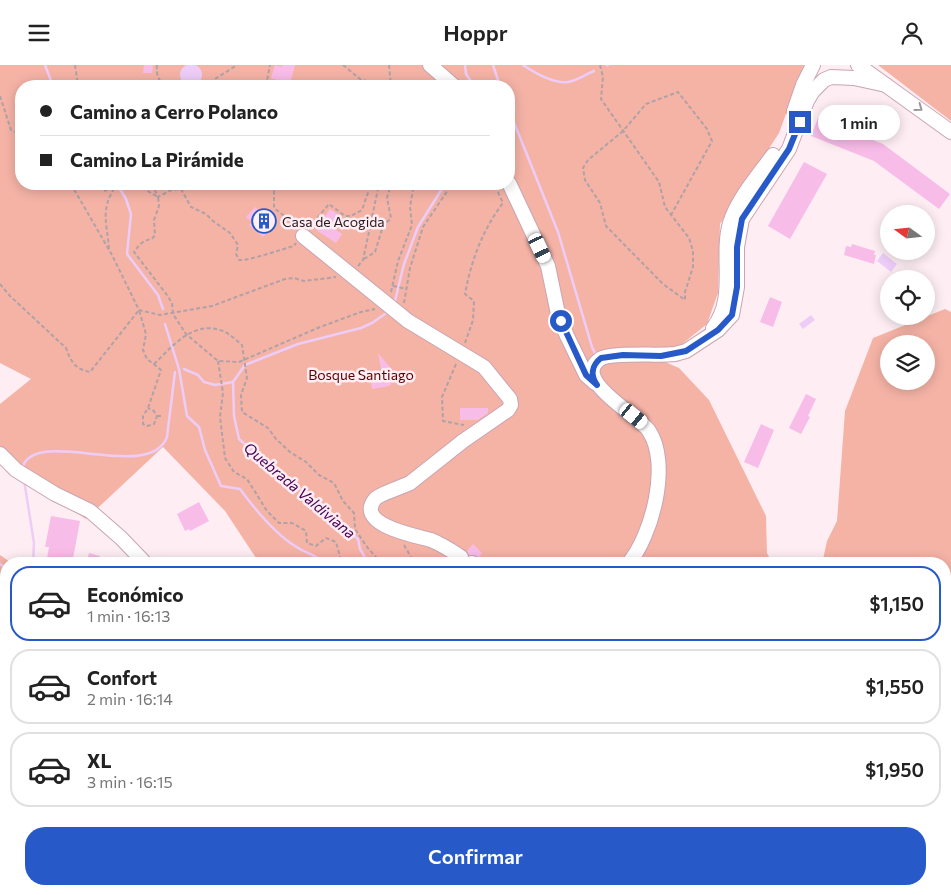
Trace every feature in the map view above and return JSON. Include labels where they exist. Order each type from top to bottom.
[{"type":"street","points":[[430,65],[447,80]]},
{"type":"street","points":[[703,340],[718,321],[724,309],[727,240],[730,224],[735,212],[789,129],[803,85],[813,65]]},
{"type":"street","points":[[858,65],[951,132]]},
{"type":"street","points":[[597,385],[593,377],[593,368],[601,358],[623,355],[661,356],[675,354],[686,351],[718,330],[732,315],[737,287],[737,247],[742,219],[789,149],[807,101],[813,91],[833,71],[886,85]]},
{"type":"street","points":[[512,190],[548,266],[558,314],[586,375],[643,423],[650,431],[655,443],[658,483],[650,527],[633,557]]},
{"type":"street","points":[[303,236],[402,316],[484,367],[510,399],[511,405],[508,410],[463,441],[410,483],[379,495],[371,507],[372,514],[385,526],[395,531],[432,541],[462,557]]},
{"type":"street","points":[[0,454],[16,470],[90,511],[139,557]]},
{"type":"path","points":[[74,65],[77,80]]},
{"type":"path","points":[[157,65],[156,72],[159,80]]},
{"type":"path","points":[[213,80],[237,65]]},
{"type":"path","points":[[267,80],[270,65]]},
{"type":"path","points":[[343,65],[363,80]]},
{"type":"path","points":[[389,65],[390,80]]},
{"type":"path","points":[[600,65],[603,77],[601,99],[623,131],[658,183],[665,207],[671,215],[689,238],[693,251],[692,267],[685,292],[685,300],[663,284],[606,226],[600,203],[585,180],[584,169],[588,160],[623,131],[646,104],[678,92],[707,129],[712,141],[671,215]]},
{"type":"path","points":[[0,96],[11,130],[15,132]]},
{"type":"path","points":[[75,190],[109,249],[139,310],[146,334],[143,351],[147,359],[161,370],[148,408],[143,416],[143,424],[151,425],[156,421],[157,416],[154,411],[148,408]]},
{"type":"path","points":[[109,249],[104,210],[107,199],[113,190]]},
{"type":"path","points":[[147,190],[158,197]]},
{"type":"path","points":[[155,190],[159,206],[154,220],[155,235],[152,239],[146,240],[139,245],[134,253],[167,295],[172,303],[173,314],[186,334],[218,361],[239,362],[320,327],[361,312],[388,305],[394,287],[398,261],[412,225],[410,207],[413,190]]},
{"type":"path","points":[[158,197],[171,190]]},
{"type":"path","points":[[182,190],[191,207],[206,213],[213,221],[230,233],[238,245],[236,254],[239,260],[246,261],[294,246],[329,204],[345,216],[351,216],[362,210],[369,190]]},
{"type":"path","points":[[274,190],[274,208],[287,218],[303,236]]},
{"type":"path","points":[[363,260],[378,190]]},
{"type":"path","points":[[139,310],[160,315],[173,314],[212,306],[285,279],[294,278],[304,281],[352,275],[363,260],[375,252],[383,226],[391,218],[386,198],[389,190]]},
{"type":"path","points":[[402,316],[405,289],[423,227],[448,190]]},
{"type":"path","points":[[482,429],[442,421],[442,397],[473,320],[474,301],[465,293],[468,277],[479,245],[492,217],[503,203],[497,190]]},
{"type":"path","points":[[0,284],[10,296],[66,348],[70,360],[80,371],[90,372],[139,310]]},
{"type":"path","points":[[394,287],[405,289]]},
{"type":"path","points":[[154,364],[186,334],[200,329],[211,328],[224,332],[242,345],[247,378],[241,395],[242,412],[268,428],[276,439],[290,452],[306,462],[319,475],[334,483],[343,501],[354,513],[355,529],[376,557]]},
{"type":"path","points":[[218,361],[222,387],[220,417],[225,458],[234,472],[247,479],[267,511],[279,523],[292,523],[306,531],[307,543],[316,546],[326,538],[336,542],[340,557]]},
{"type":"path","points":[[157,416],[163,416]]},
{"type":"path","points":[[395,531],[411,557]]},
{"type":"green space","name":"Bosque Santiago","points":[[0,65],[804,65],[779,133],[720,224],[718,293],[707,324],[676,349],[640,351],[679,368],[709,400],[766,516],[767,553],[769,557],[255,557],[225,511],[163,447],[86,519],[0,462],[0,404],[31,379],[0,363]]},
{"type":"green space","points":[[878,65],[951,65],[951,121]]},
{"type":"green space","points":[[945,309],[951,312],[951,557],[824,557],[827,541],[837,521],[845,411],[873,338],[880,335],[880,390],[935,390],[935,335],[880,335],[905,325],[935,325],[935,313]]},
{"type":"shaded area","points":[[187,65],[195,65],[201,71],[200,80],[181,79],[181,71]]},
{"type":"shaded area","points":[[880,257],[880,260],[892,260],[897,264],[892,270],[888,270],[877,261]]},
{"type":"shaded area","points":[[811,315],[815,320],[803,329],[799,324]]},
{"type":"building","points":[[144,65],[153,65],[152,73],[143,73]]},
{"type":"building","points":[[275,65],[282,67],[282,65],[295,65],[291,80],[271,78]]},
{"type":"building","points":[[818,118],[883,144],[950,194],[939,209],[874,161],[811,136]]},
{"type":"building","points":[[804,162],[827,174],[790,239],[768,226]]},
{"type":"building","name":"Casa de Acogida","points":[[255,207],[261,212],[264,208],[278,219],[263,237],[249,225],[252,222],[246,217]]},
{"type":"building","points":[[330,209],[339,215],[331,227],[342,234],[336,243],[316,230]]},
{"type":"building","points":[[852,244],[875,251],[874,264],[844,255],[846,246],[851,247]]},
{"type":"building","points":[[770,297],[782,302],[773,327],[760,322]]},
{"type":"building","points":[[378,353],[398,377],[389,386],[372,389],[370,376],[382,373]]},
{"type":"building","points":[[806,394],[816,399],[808,416],[810,417],[801,434],[789,428]]},
{"type":"building","points":[[460,408],[488,408],[488,413],[478,420],[460,420]]},
{"type":"building","points":[[761,424],[774,430],[758,468],[744,462]]},
{"type":"building","points":[[199,502],[209,521],[190,531],[189,529],[185,531],[177,514]]},
{"type":"building","points":[[51,516],[80,521],[73,557],[47,557],[49,547],[45,547]]},
{"type":"building","points":[[473,544],[482,553],[479,557],[469,555],[467,551]]},
{"type":"building","points":[[89,553],[100,556],[100,557],[88,557]]},
{"type":"waterway","points":[[45,65],[51,80]]},
{"type":"waterway","points":[[465,65],[466,74],[470,80]]},
{"type":"waterway","points":[[493,65],[498,80]]},
{"type":"waterway","points":[[523,65],[545,77],[563,82],[575,80],[594,71]]},
{"type":"waterway","points":[[515,125],[558,232],[595,353]]},
{"type":"waterway","points":[[121,190],[131,214],[127,254],[158,295],[163,309]]},
{"type":"waterway","points":[[395,301],[404,264],[418,227],[441,190]]},
{"type":"waterway","name":"Quebrada Valdiviana","points":[[365,557],[360,549],[358,539],[330,516],[307,493],[284,478],[239,439],[234,416],[233,382],[245,365],[298,344],[361,328],[385,314]]},
{"type":"waterway","points":[[165,324],[179,369],[187,416],[199,427],[205,450],[221,486],[240,489],[258,512],[287,541],[316,557]]},
{"type":"waterway","points":[[184,369],[198,375],[204,382],[215,385],[233,382]]},
{"type":"waterway","points":[[22,468],[31,456],[48,452],[139,456],[156,450],[167,437],[175,372]]},
{"type":"waterway","points":[[24,480],[34,543],[33,557]]},
{"type":"place","name":"Casa de Acogida","points":[[264,221]]},
{"type":"route","points":[[561,321],[586,375],[597,385],[592,372],[595,364],[601,358],[623,355],[661,356],[675,354],[686,351],[718,330],[732,315],[737,287],[737,247],[742,219],[789,149],[800,122]]}]
